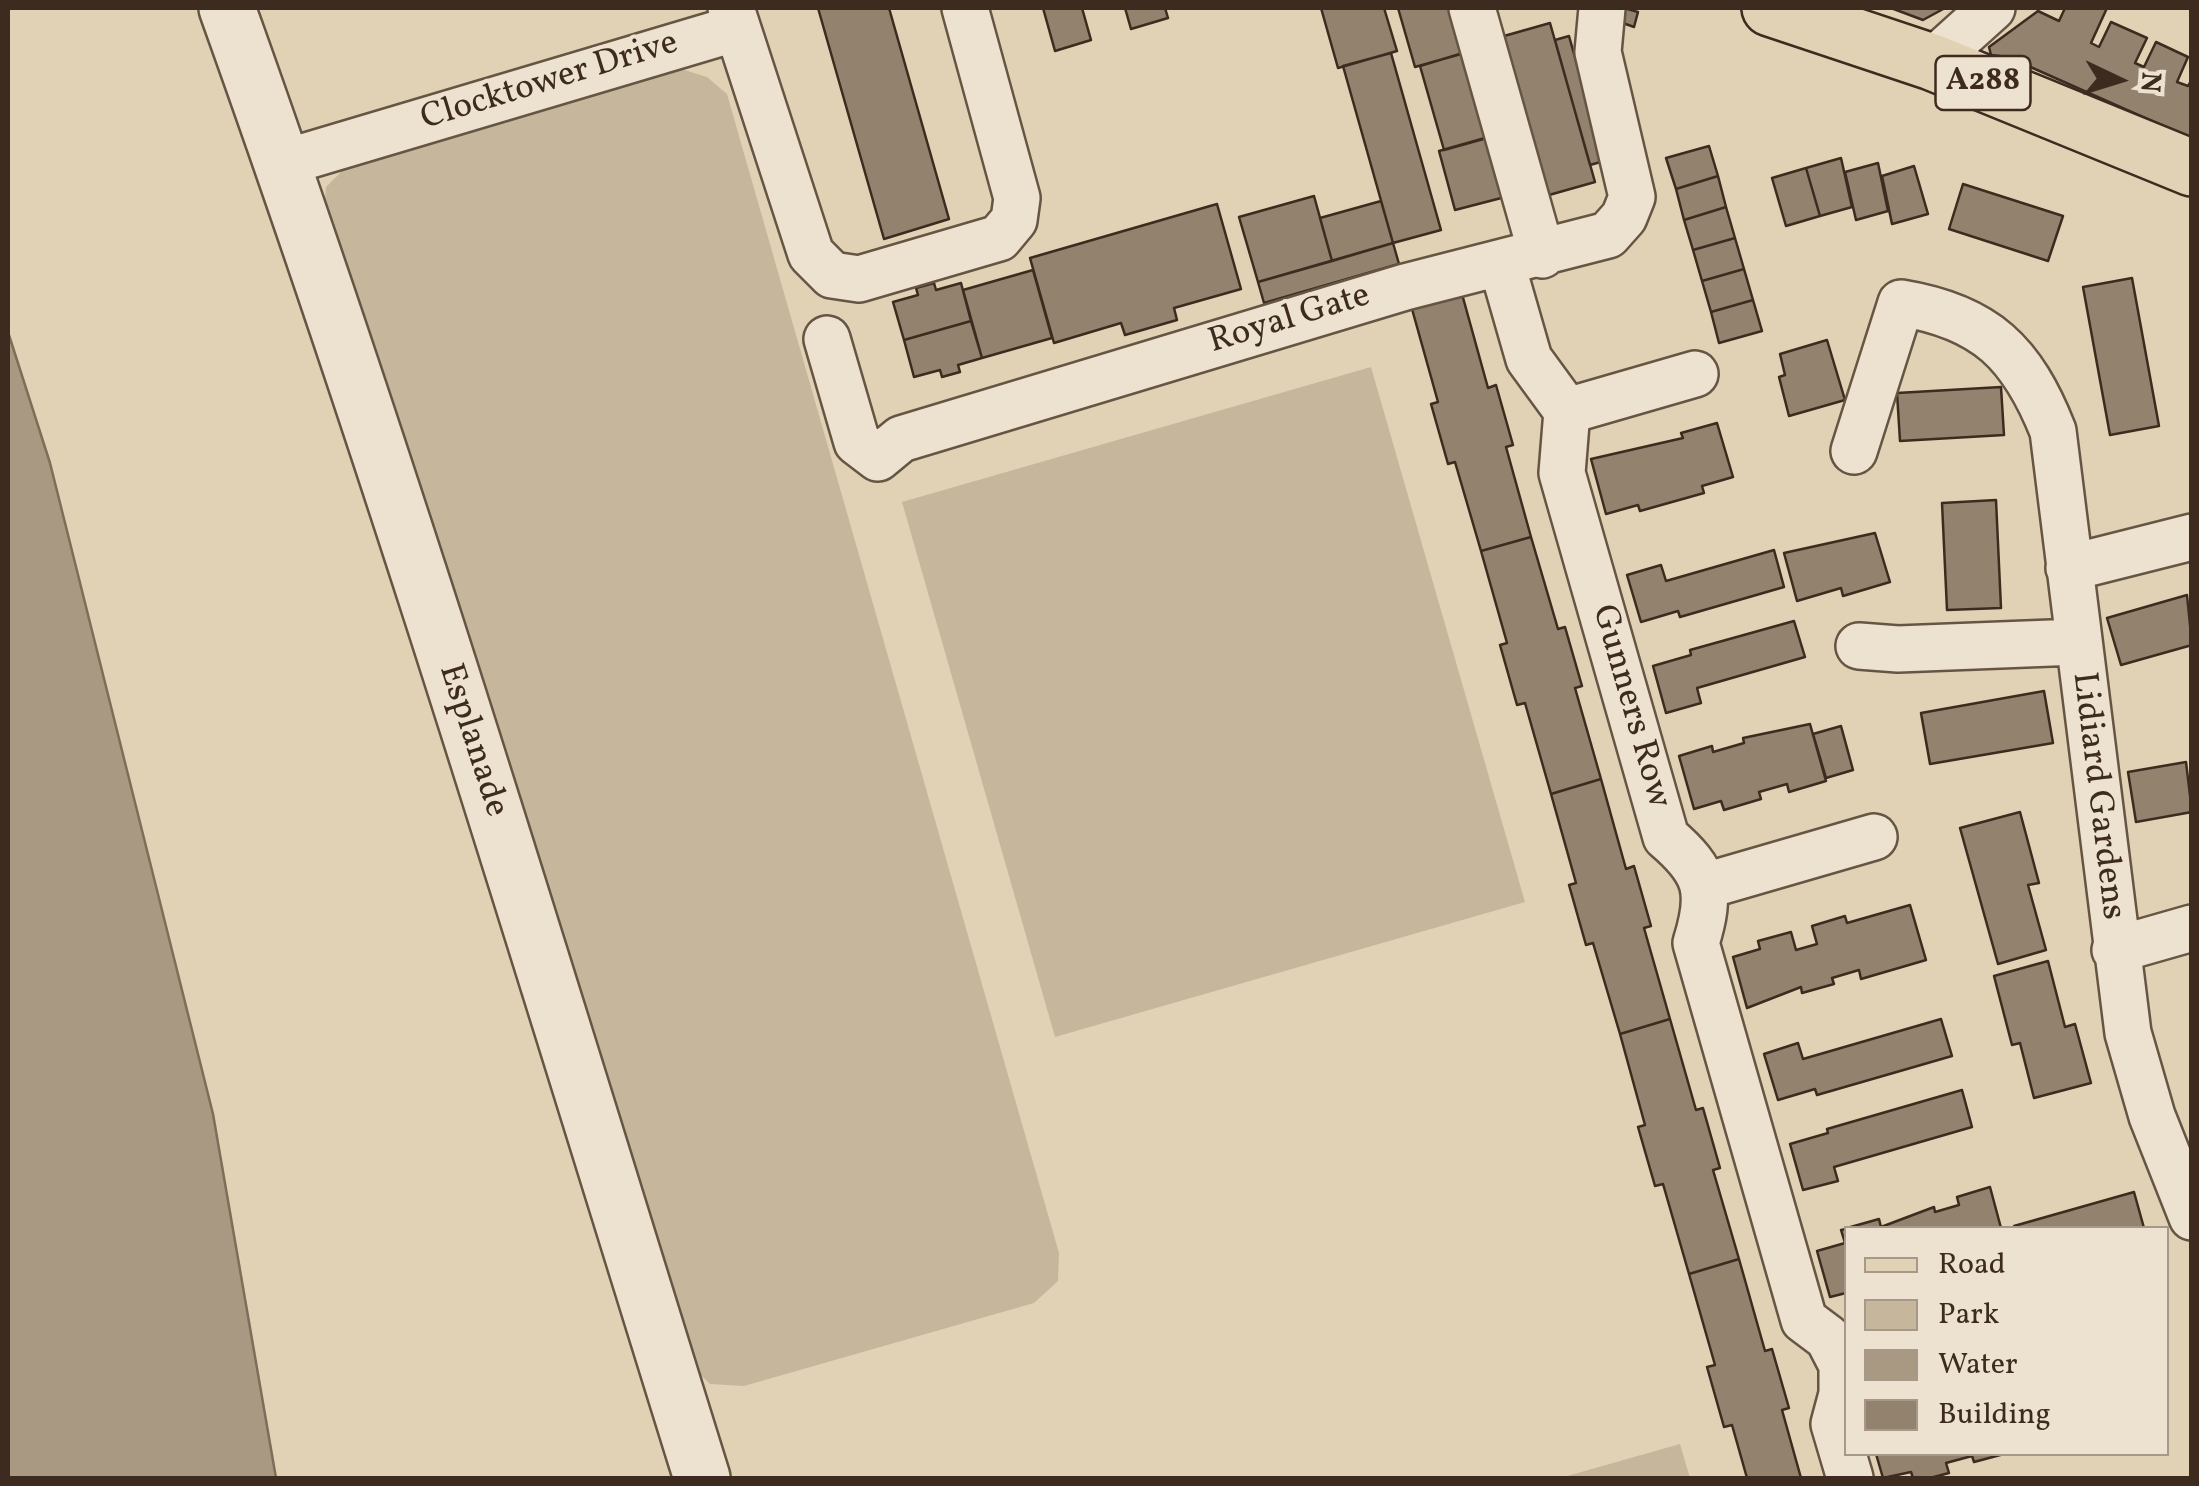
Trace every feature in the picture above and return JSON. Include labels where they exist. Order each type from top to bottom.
[{"type":"main road","name":"A288","points":[[1770,8],[1932,62],[2192,168]]},
{"type":"street","name":"Esplanade","points":[[228,8],[283,163],[487,787],[702,1478]]},
{"type":"street","name":"Clocktower Drive","points":[[283,163],[734,18],[812,254],[832,275],[859,279],[999,238],[1014,220],[1017,198],[965,8]]},
{"type":"street","points":[[1472,8],[1522,260],[1529,359],[1566,411],[1695,374]]},
{"type":"street","name":"Royal Gate","points":[[827,340],[858,442],[878,458],[901,439],[1405,287],[1608,235],[1624,218],[1632,196],[1630,172],[1598,52],[1602,8]]},
{"type":"street","points":[[1932,62],[1992,8]]},
{"type":"street","name":"Lidiard Gardens","points":[[1854,451],[1901,303],[1968,321],[1998,340],[2035,386],[2053,431],[2128,1034],[2152,1116],[2192,1217]]},
{"type":"street","name":"Gunners Row","points":[[1566,411],[1562,473],[1666,837],[1690,858],[1705,886]]},
{"type":"street","points":[[2069,568],[2192,537]]},
{"type":"street","name":"Lidiard Gardens","points":[[1859,646],[1918,649],[2077,642]]},
{"type":"street","points":[[1850,1478],[1834,1424],[1844,1364],[1828,1338],[1804,1320],[1696,943],[1705,913],[1705,886],[1874,837]]},
{"type":"street","name":"Lidiard Gardens","points":[[2115,950],[2192,928]]},
{"type":"green space","points":[[678,68],[707,77],[727,94],[1059,1253],[1058,1281],[1034,1303],[744,1386],[710,1384],[683,1358],[323,224],[326,187],[351,162]]},
{"type":"green space","points":[[1371,367],[1525,902],[1055,1037],[902,502]]},
{"type":"green space","points":[[1680,1444],[1690,1478],[1560,1478]]},
{"type":"water","points":[[8,332],[50,463],[213,1114],[276,1478],[8,1478]]},
{"type":"building","points":[[818,8],[889,8],[949,219],[884,239]]},
{"type":"building","points":[[1043,8],[1082,8],[1091,40],[1055,51]]},
{"type":"building","points":[[1125,8],[1165,8],[1168,18],[1131,29]]},
{"type":"building","points":[[1321,8],[1384,8],[1397,51],[1338,68]]},
{"type":"building","points":[[1398,8],[1456,8],[1468,52],[1415,67]]},
{"type":"building","points":[[1624,8],[1638,12],[1634,27],[1620,22]]},
{"type":"building","points":[[1891,8],[1945,8],[1923,20]]},
{"type":"building","points":[[2065,8],[2107,8],[2091,43],[2099,47],[2111,22],[2147,38],[2135,63],[2144,67],[2156,42],[2188,57],[2177,82],[2188,86],[2192,79],[2192,139],[2008,57],[1991,55],[1989,47],[2038,11],[2059,21]]},
{"type":"building","points":[[1550,23],[1595,182],[1542,197],[1497,38]]},
{"type":"building","points":[[1569,36],[1604,161],[1590,165],[1555,40]]},
{"type":"building","points":[[1391,53],[1441,230],[1393,243],[1343,66]]},
{"type":"building","points":[[1463,53],[1487,138],[1444,150],[1420,66]]},
{"type":"building","points":[[1492,136],[1509,196],[1455,210],[1439,151]]},
{"type":"building","points":[[1709,146],[1718,176],[1676,189],[1666,158]]},
{"type":"building","points":[[1841,158],[1852,207],[1820,216],[1806,168]]},
{"type":"building","points":[[1878,163],[1888,211],[1856,220],[1845,172]]},
{"type":"building","points":[[1914,166],[1928,214],[1892,224],[1882,176]]},
{"type":"building","points":[[1806,168],[1820,216],[1786,226],[1772,178]]},
{"type":"building","points":[[1718,176],[1726,207],[1684,220],[1676,189]]},
{"type":"building","points":[[1963,184],[2063,216],[2048,261],[1949,229]]},
{"type":"building","points":[[1314,196],[1332,261],[1258,282],[1239,217]]},
{"type":"building","points":[[1381,201],[1393,243],[1332,261],[1320,218]]},
{"type":"building","points":[[1217,204],[1241,289],[1174,308],[1177,320],[1125,335],[1121,323],[1054,343],[1030,258]]},
{"type":"building","points":[[1726,207],[1735,238],[1693,250],[1684,220]]},
{"type":"building","points":[[1735,238],[1744,269],[1702,281],[1693,250]]},
{"type":"building","points":[[1393,243],[1399,264],[1264,303],[1258,282]]},
{"type":"building","points":[[1744,269],[1753,300],[1711,312],[1702,281]]},
{"type":"building","points":[[1033,270],[1052,338],[982,358],[963,290]]},
{"type":"building","points":[[2132,278],[2159,426],[2110,435],[2083,287]]},
{"type":"building","points":[[934,283],[936,290],[961,283],[971,321],[904,340],[893,302],[918,295],[916,288]]},
{"type":"building","points":[[1462,294],[1488,388],[1496,385],[1513,445],[1506,447],[1531,537],[1481,551],[1455,462],[1448,464],[1431,404],[1438,402],[1412,309]]},
{"type":"building","points":[[1753,300],[1762,331],[1719,343],[1711,312]]},
{"type":"building","points":[[971,321],[982,358],[958,365],[960,372],[942,377],[940,370],[914,377],[904,340]]},
{"type":"building","points":[[1827,340],[1845,400],[1789,416],[1779,377],[1785,375],[1780,354]]},
{"type":"building","points":[[2001,387],[2004,435],[1900,441],[1897,393]]},
{"type":"building","points":[[1717,423],[1733,477],[1702,486],[1704,493],[1640,511],[1638,505],[1606,514],[1591,459],[1683,438],[1681,433]]},
{"type":"building","points":[[1996,500],[2001,608],[1947,610],[1942,503]]},
{"type":"building","points":[[1875,533],[1890,582],[1843,596],[1841,588],[1797,601],[1784,553]]},
{"type":"building","points":[[1531,537],[1558,629],[1565,627],[1582,686],[1575,688],[1601,779],[1551,794],[1525,703],[1517,705],[1500,645],[1507,643],[1481,551]]},
{"type":"building","points":[[1774,550],[1784,587],[1680,617],[1678,611],[1641,622],[1627,575],[1661,565],[1666,581]]},
{"type":"building","points":[[2187,595],[2192,645],[2121,665],[2107,618]]},
{"type":"building","points":[[1794,621],[1805,657],[1697,688],[1701,703],[1666,713],[1653,666],[1691,655],[1690,650]]},
{"type":"building","points":[[2044,691],[2053,743],[1930,764],[1921,713]]},
{"type":"building","points":[[1810,724],[1826,781],[1789,792],[1787,784],[1759,792],[1761,799],[1724,810],[1721,801],[1694,809],[1679,756],[1712,746],[1713,752],[1744,743],[1743,738]]},
{"type":"building","points":[[1841,726],[1853,770],[1826,778],[1813,734]]},
{"type":"building","points":[[2186,762],[2192,812],[2136,822],[2128,772]]},
{"type":"building","points":[[1601,779],[1626,869],[1634,866],[1651,926],[1644,928],[1670,1019],[1620,1034],[1593,943],[1586,945],[1569,885],[1576,883],[1551,794]]},
{"type":"building","points":[[2020,812],[2039,883],[2028,885],[2046,950],[1998,964],[1960,828]]},
{"type":"building","points":[[1910,905],[1926,960],[1861,979],[1859,970],[1832,978],[1834,984],[1802,993],[1801,987],[1747,1008],[1733,957],[1760,949],[1758,941],[1791,932],[1796,950],[1817,944],[1812,926],[1845,916],[1847,923]]},
{"type":"building","points":[[2048,961],[2065,1027],[2075,1024],[2091,1083],[2034,1098],[2020,1043],[2012,1045],[1994,976]]},
{"type":"building","points":[[1670,1019],[1696,1110],[1703,1108],[1720,1168],[1713,1170],[1739,1259],[1689,1274],[1663,1184],[1655,1186],[1638,1127],[1645,1125],[1620,1034]]},
{"type":"building","points":[[1941,1019],[1952,1056],[1817,1095],[1815,1089],[1778,1100],[1764,1054],[1798,1043],[1803,1059]]},
{"type":"building","points":[[1962,1090],[1972,1127],[1834,1167],[1838,1181],[1803,1190],[1790,1144],[1828,1133],[1827,1129]]},
{"type":"building","points":[[1990,1187],[2000,1226],[1884,1226],[1934,1207],[1935,1212],[1959,1205],[1957,1197]]},
{"type":"building","points":[[2134,1192],[2143,1226],[2014,1226]]},
{"type":"building","points":[[1879,1219],[1881,1226],[1854,1226]]},
{"type":"building","points":[[1844,1243],[1844,1294],[1830,1297],[1817,1251]]},
{"type":"building","points":[[1739,1259],[1765,1351],[1772,1349],[1789,1408],[1782,1410],[1801,1478],[1747,1478],[1732,1425],[1724,1427],[1707,1367],[1715,1365],[1689,1274]]},
{"type":"building","points":[[1877,1456],[1972,1456],[1946,1463],[1949,1473],[1930,1478],[1913,1478],[1911,1472],[1883,1478]]},
{"type":"building","points":[[1972,1456],[1996,1456],[1974,1462]]}]
